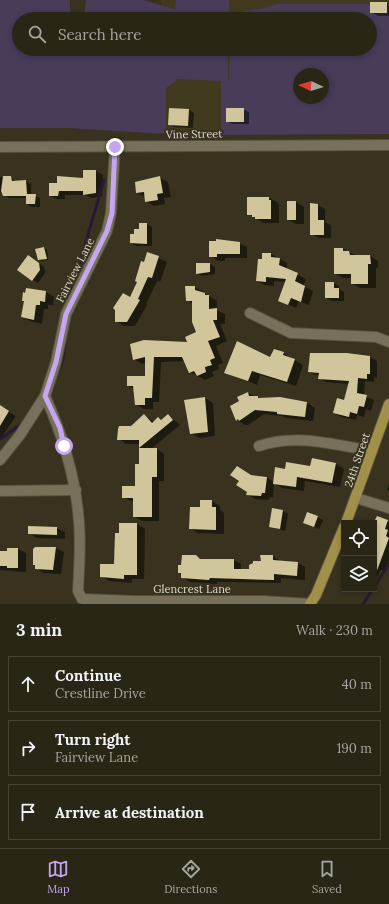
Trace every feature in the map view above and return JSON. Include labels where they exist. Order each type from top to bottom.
[{"type":"main road","name":"24th Street","points":[[347,520],[389,404]]},
{"type":"main road","points":[[310,604],[316,595],[341,534]]},
{"type":"street","name":"Vine Street","points":[[0,147],[389,144]]},
{"type":"street","name":"Fairview Lane","points":[[0,460],[20,436],[45,396],[56,362],[66,314],[107,231],[112,213],[115,147]]},
{"type":"street","points":[[250,313],[291,333],[376,337],[389,342]]},
{"type":"street","points":[[0,491],[76,490],[60,428],[45,396]]},
{"type":"street","points":[[260,446],[288,439],[302,439],[372,451]]},
{"type":"street","name":"Glencrest Lane","points":[[76,490],[80,525],[78,591],[82,599],[310,604]]},
{"type":"street","points":[[356,498],[389,508]]},
{"type":"shaded area","points":[[0,0],[70,0],[70,12],[12,12],[12,56],[228,56],[228,81],[230,56],[377,56],[377,12],[243,12],[244,11],[265,8],[276,4],[389,4],[389,134],[221,135],[221,81],[178,79],[166,88],[166,134],[67,128],[0,128]]},
{"type":"shaded area","points":[[86,0],[143,0],[175,9],[176,0],[229,0],[229,12],[85,12]]},
{"type":"shaded area","points":[[161,0],[389,0],[389,134],[166,134],[166,88],[176,56],[377,56],[377,12],[175,12],[175,9],[162,5]]},
{"type":"building","points":[[370,2],[387,2],[387,13],[370,12]]},
{"type":"building","points":[[169,108],[189,109],[188,126],[168,125]]},
{"type":"building","points":[[226,108],[244,108],[244,122],[226,122]]},
{"type":"building","points":[[83,170],[96,170],[96,193],[83,195],[83,191],[59,191],[58,196],[49,196],[49,183],[57,183],[57,176],[83,178]]},
{"type":"building","points":[[3,176],[11,176],[12,181],[26,180],[27,194],[36,194],[35,204],[26,204],[26,196],[3,196],[1,191]]},
{"type":"building","points":[[160,176],[163,193],[157,194],[158,200],[145,202],[144,192],[136,193],[135,182]]},
{"type":"building","points":[[247,197],[269,197],[269,200],[271,200],[271,219],[255,219],[252,215],[247,215]]},
{"type":"building","points":[[287,201],[296,201],[296,220],[287,220]]},
{"type":"building","points":[[310,203],[318,204],[318,220],[324,220],[324,235],[310,235]]},
{"type":"building","points":[[139,223],[147,223],[147,244],[130,243],[130,234],[134,234],[134,229],[139,229]]},
{"type":"building","points":[[216,239],[240,242],[240,254],[217,254],[217,257],[209,257],[209,241],[216,241]]},
{"type":"building","points":[[44,247],[47,259],[38,260],[35,249]]},
{"type":"building","points":[[334,248],[343,248],[343,251],[349,251],[350,255],[370,255],[371,264],[368,264],[368,284],[351,284],[351,274],[334,274]]},
{"type":"building","points":[[147,252],[159,256],[152,278],[148,277],[138,299],[140,300],[127,322],[115,322],[115,310],[113,308],[123,293],[130,297],[137,282],[135,281],[141,261],[144,262]]},
{"type":"building","points":[[262,253],[271,253],[271,257],[280,258],[279,265],[298,273],[295,281],[305,286],[301,302],[291,298],[288,305],[278,301],[286,279],[266,277],[266,282],[256,281],[258,259],[262,259]]},
{"type":"building","points":[[28,255],[39,263],[40,270],[32,281],[17,270]]},
{"type":"building","points":[[196,263],[210,263],[210,272],[196,274]]},
{"type":"building","points":[[325,282],[334,282],[334,288],[339,288],[339,298],[325,298]]},
{"type":"building","points":[[185,286],[195,286],[195,290],[205,293],[205,295],[209,295],[209,309],[217,308],[217,320],[213,320],[220,337],[208,341],[215,358],[210,360],[212,365],[205,367],[206,372],[197,376],[194,371],[189,373],[182,357],[154,357],[152,398],[145,398],[145,405],[135,405],[133,386],[127,386],[127,376],[145,376],[145,357],[133,360],[130,344],[144,340],[187,342],[185,337],[196,332],[192,322],[192,301],[186,301]]},
{"type":"building","points":[[26,288],[46,291],[45,302],[40,301],[40,305],[36,305],[34,320],[21,317],[24,301],[22,301],[23,292],[25,293]]},
{"type":"building","points":[[237,341],[270,357],[274,349],[284,352],[283,355],[295,359],[287,382],[252,371],[248,381],[224,373]]},
{"type":"building","points":[[310,353],[347,353],[370,356],[370,374],[367,374],[367,379],[358,378],[357,393],[367,395],[364,407],[359,406],[357,414],[350,412],[349,417],[333,413],[337,398],[344,400],[349,381],[318,379],[319,373],[308,372]]},
{"type":"building","points":[[248,392],[249,396],[258,396],[258,398],[280,397],[307,402],[305,417],[255,410],[239,421],[238,419],[236,421],[230,406],[239,401],[237,397]]},
{"type":"building","points":[[205,397],[208,432],[190,434],[184,400]]},
{"type":"building","points":[[0,405],[9,411],[0,426]]},
{"type":"building","points":[[144,414],[152,423],[158,417],[161,420],[168,414],[173,420],[139,448],[139,440],[117,440],[119,426],[131,426]]},
{"type":"building","points":[[139,448],[157,448],[157,477],[152,477],[152,517],[133,517],[133,498],[122,498],[122,486],[135,486],[135,464],[139,464]]},
{"type":"building","points":[[312,458],[336,463],[332,483],[297,477],[296,487],[273,484],[275,467],[285,469],[286,462],[310,466]]},
{"type":"building","points":[[237,466],[251,475],[267,477],[265,493],[262,493],[261,496],[246,495],[247,492],[236,485],[239,481],[230,475]]},
{"type":"building","points":[[200,500],[212,500],[212,507],[216,507],[216,530],[189,529],[190,507],[200,507]]},
{"type":"building","points":[[272,508],[283,510],[280,529],[269,527]]},
{"type":"building","points":[[307,512],[318,516],[314,527],[303,523]]},
{"type":"building","points":[[377,516],[388,520],[385,529],[388,530],[386,536],[389,538],[377,571],[377,520],[375,520]]},
{"type":"building","points":[[119,523],[137,523],[137,575],[124,575],[124,579],[100,577],[100,564],[114,564],[115,533],[119,533]]},
{"type":"building","points":[[28,526],[57,527],[57,535],[28,534]]},
{"type":"building","points":[[35,547],[56,547],[53,570],[35,569],[35,565],[33,565],[33,549]]},
{"type":"building","points":[[7,548],[18,548],[18,568],[7,568],[7,566],[0,566],[0,551],[7,551]]},
{"type":"building","points":[[182,555],[196,555],[200,559],[234,559],[234,569],[249,569],[249,565],[253,563],[253,561],[261,561],[260,555],[273,555],[273,560],[298,562],[297,576],[274,574],[274,580],[210,578],[209,580],[181,578],[181,573],[178,573],[178,565],[181,565]]},
{"type":"waterway","points":[[69,299],[104,180]]},
{"type":"waterway","points":[[58,371],[63,359],[65,344]]},
{"type":"waterway","points":[[0,439],[23,423]]},
{"type":"waterway","points":[[363,604],[389,564]]},
{"type":"route","points":[[64,446],[60,428],[45,396],[56,362],[66,314],[73,298],[101,247],[107,231],[112,213],[115,147]]}]
